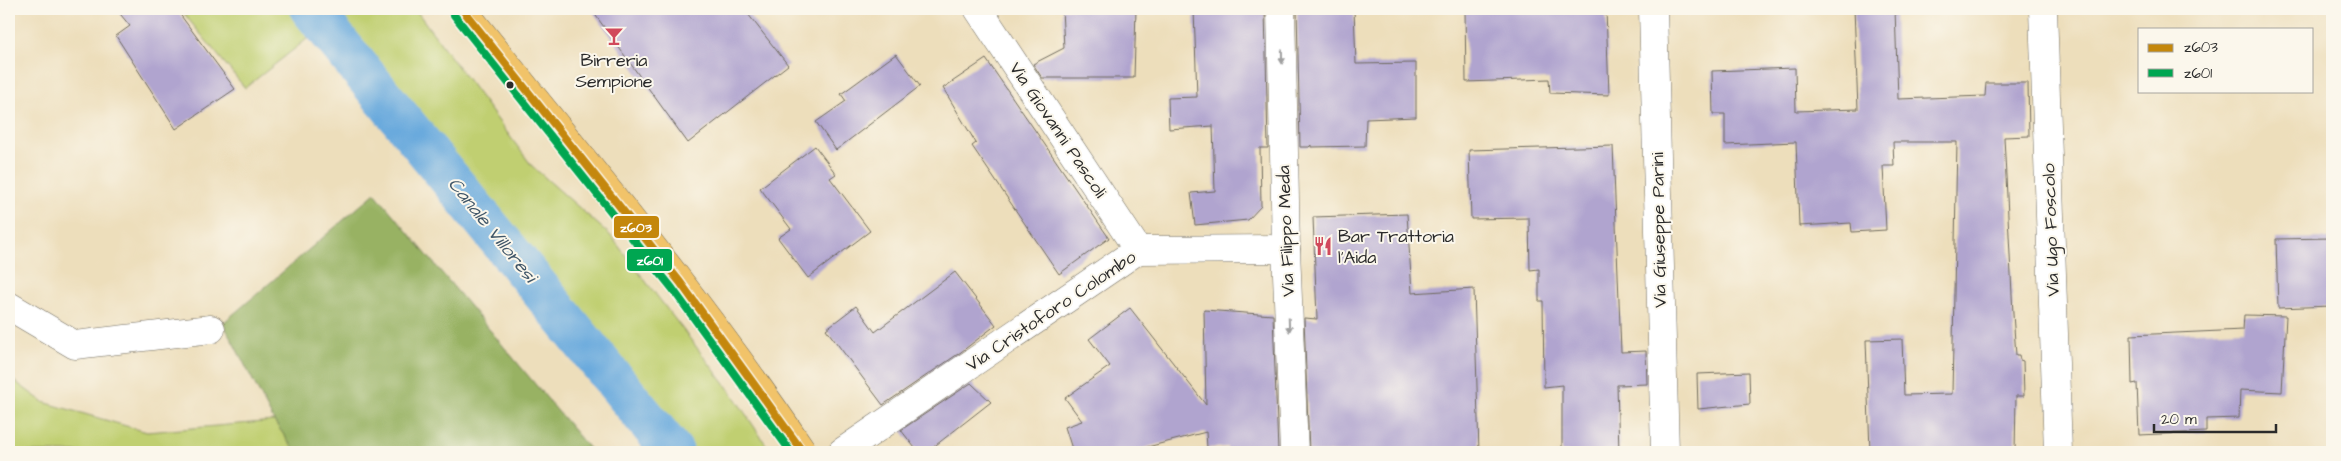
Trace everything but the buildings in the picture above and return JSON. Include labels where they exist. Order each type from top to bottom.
[{"type":"main road","points":[[462,9],[633,223],[756,382],[803,452]]},
{"type":"street","name":"Via Giovanni Pascoli","points":[[978,9],[1138,250]]},
{"type":"street","name":"Via Filippo Meda","points":[[1281,9],[1286,250],[1294,452]]},
{"type":"street","name":"Via Giuseppe Parini","points":[[1653,9],[1665,452]]},
{"type":"street","name":"Via Ugo Foscolo","points":[[2043,9],[2058,452]]},
{"type":"street","name":"Via Cristoforo Colombo","points":[[842,452],[1138,250],[1286,250]]},
{"type":"street","points":[[9,306],[75,345],[211,328]]},
{"type":"green space","points":[[180,9],[415,9],[532,166],[610,235],[731,392],[771,452],[682,452],[590,333],[335,17],[245,88]]},
{"type":"green space","points":[[375,193],[592,452],[296,452],[274,421],[223,323]]},
{"type":"green space","points":[[9,377],[43,402],[147,432],[274,421],[296,452],[9,452]]},
{"type":"waterway","name":"Canale Villoresi","points":[[311,9],[673,452]]},
{"type":"transit line","name":"z603","points":[[462,9],[680,282],[803,452]]},
{"type":"transit line","name":"z601","points":[[454,15],[672,288],[791,452]]},
{"type":"place","name":"Birreria Sempione","points":[[614,36]]},
{"type":"place","name":"Bar Trattoria l'Aida","points":[[1323,246]]}]
